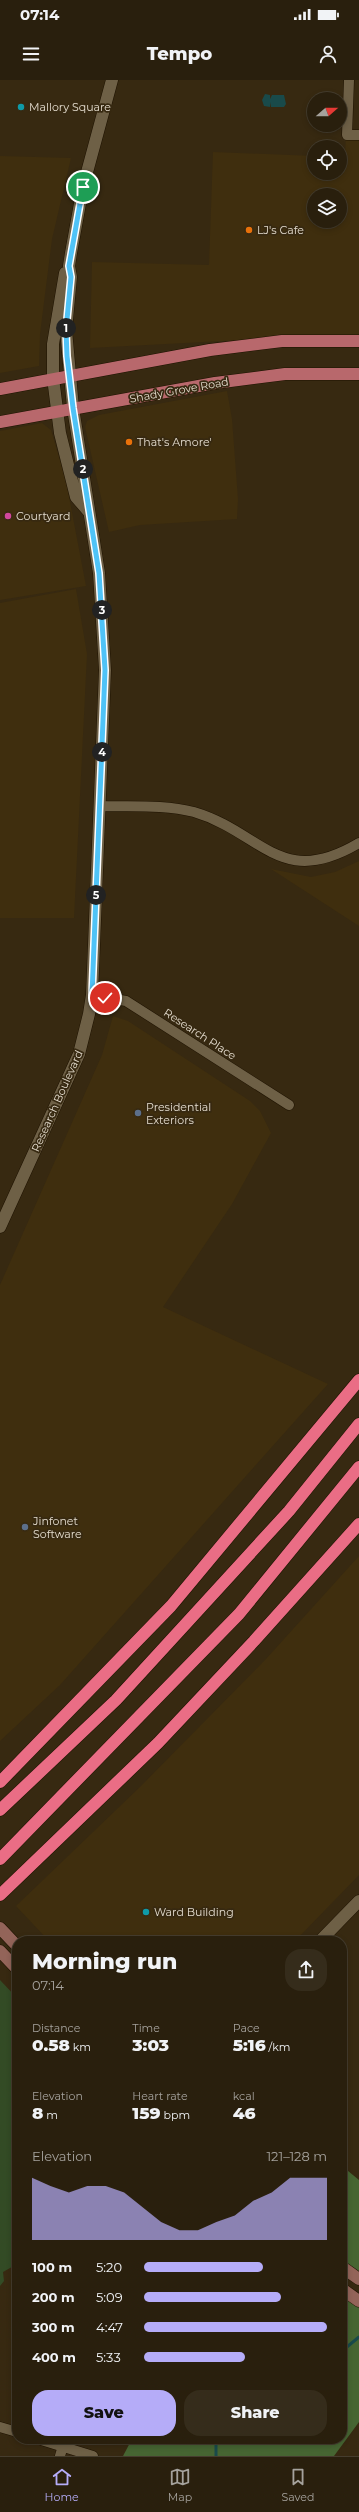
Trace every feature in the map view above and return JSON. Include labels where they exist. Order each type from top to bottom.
[{"type":"highway","points":[[0,1782],[171,1606],[359,1380]]},
{"type":"highway","points":[[323,1425],[359,1385]]},
{"type":"highway","points":[[0,1810],[116,1700],[289,1512],[359,1424]]},
{"type":"highway","points":[[0,1859],[239,1614],[359,1467]]},
{"type":"highway","points":[[0,1895],[158,1743],[254,1641],[359,1524]]},
{"type":"main road","points":[[0,389],[210,350],[282,341],[359,341]]},
{"type":"main road","name":"Shady Grove Road","points":[[0,422],[215,383],[285,374],[359,374]]},
{"type":"main road","points":[[0,1928],[12,1941]]},
{"type":"main road","points":[[0,1951],[12,1964]]},
{"type":"main road","points":[[347,2271],[359,2279]]},
{"type":"main road","points":[[347,2293],[359,2301]]},
{"type":"street","name":"Research Boulevard","points":[[90,513],[76,497],[60,433],[53,378],[56,322],[64,275],[69,266],[83,187],[112,80]]},
{"type":"street","points":[[349,80],[347,135],[359,135]]},
{"type":"street","name":"Research Boulevard","points":[[0,1227],[79,1054],[92,995],[105,670],[99,573],[69,376],[66,330],[71,277],[69,266]]},
{"type":"street","points":[[99,806],[165,808],[194,812],[223,824],[257,846],[285,858],[321,860],[340,854],[359,842]]},
{"type":"street","name":"Research Place","points":[[92,995],[126,1001],[289,1105]]},
{"type":"street","points":[[325,1936],[359,1901]]},
{"type":"street","points":[[0,2427],[12,2431]]},
{"type":"street","points":[[62,2447],[94,2456]]},
{"type":"shaded area","points":[[346,134],[359,135],[359,339],[281,338],[90,348],[92,262],[209,265],[213,152],[307,156],[307,180],[347,180]]},
{"type":"shaded area","points":[[0,156],[71,158],[52,239],[40,334],[39,366],[0,373]]},
{"type":"shaded area","points":[[227,391],[232,419],[238,499],[237,519],[140,525],[109,532],[85,427],[87,421],[99,415]]},
{"type":"shaded area","points":[[42,423],[51,430],[66,481],[86,586],[0,600],[0,431]]},
{"type":"shaded area","points":[[76,589],[87,654],[74,918],[0,918],[0,603]]},
{"type":"shaded area","points":[[359,861],[359,926],[271,869],[311,877],[335,872]]},
{"type":"shaded area","points":[[113,1016],[128,1021],[250,1101],[260,1111],[271,1133],[232,1204],[163,1307],[328,1384],[60,1685],[0,1741],[0,1285],[102,1055]]},
{"type":"shaded area","points":[[359,1556],[359,1875],[300,1936],[44,1936],[16,1906],[141,1786],[266,1659]]},
{"type":"green space","points":[[0,1980],[12,1993],[12,2267],[3,2272],[4,2281],[0,2286]]},
{"type":"green space","points":[[347,2170],[359,2180],[359,2279],[347,2271]]},
{"type":"green space","points":[[347,2293],[359,2301],[359,2422],[347,2438]]},
{"type":"green space","points":[[129,2444],[343,2444],[334,2456],[123,2456]]},
{"type":"water","points":[[265,94],[270,95],[270,99],[272,95],[284,95],[286,104],[284,107],[271,107],[270,102],[270,107],[264,106],[262,100]]},
{"type":"waterway","points":[[347,2347],[359,2337]]},
{"type":"waterway","points":[[216,2444],[216,2456]]},
{"type":"place","name":"Mallory Square","points":[[21,107]]},
{"type":"place","name":"LJ's Cafe","points":[[249,230]]},
{"type":"place","name":"That's Amore'","points":[[129,442]]},
{"type":"place","name":"Courtyard","points":[[8,516]]},
{"type":"place","name":"Presidential Exteriors","points":[[138,1113]]},
{"type":"place","name":"Jinfonet Software","points":[[25,1527]]},
{"type":"place","name":"Ward Building","points":[[146,1912]]},
{"type":"route","points":[[83,187],[69,266],[71,277],[66,330],[67,356],[73,408],[99,573],[104,643],[105,670],[92,995],[105,998]]}]
